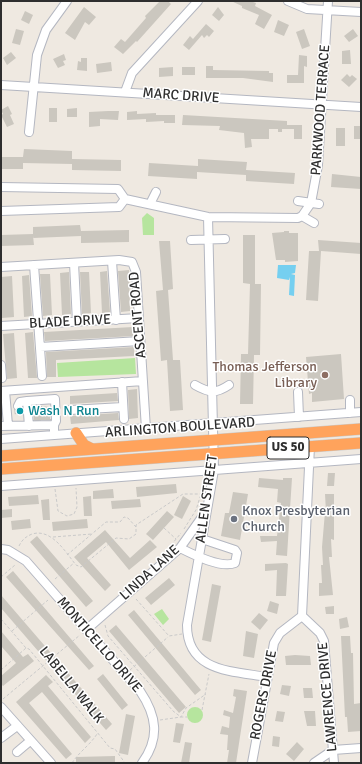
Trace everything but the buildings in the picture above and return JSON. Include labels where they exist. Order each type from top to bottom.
[{"type":"highway","name":"ARLINGTON BOULEVARD","points":[[1,456],[361,429]]},
{"type":"highway","points":[[76,433],[84,445],[92,449]]},
{"type":"highway","points":[[65,451],[73,443],[76,433]]},
{"type":"highway","name":"ARLINGTON BOULEVARD","points":[[1,468],[361,442]]},
{"type":"street","points":[[29,132],[35,65],[40,44],[46,30],[67,1]]},
{"type":"street","points":[[125,92],[132,73],[198,1]]},
{"type":"street","points":[[288,1],[307,9],[361,12]]},
{"type":"street","name":"PARKWOOD TERRACE","points":[[302,216],[315,203],[328,1]]},
{"type":"street","name":"MARC DRIVE","points":[[1,85],[361,107]]},
{"type":"street","points":[[1,187],[118,188],[125,199],[208,217],[290,219],[302,216],[314,222]]},
{"type":"street","points":[[150,204],[156,192]]},
{"type":"street","points":[[1,211],[118,207],[125,199]]},
{"type":"street","points":[[298,202],[315,203]]},
{"type":"street","name":"ALLEN STREET","points":[[187,633],[214,470],[208,217]]},
{"type":"street","points":[[191,240],[225,239]]},
{"type":"street","name":"ASCENT ROAD","points":[[1,267],[128,260],[132,262],[135,267],[146,429]]},
{"type":"street","points":[[112,261],[116,320]]},
{"type":"street","points":[[74,263],[77,322]]},
{"type":"street","points":[[34,265],[42,376]]},
{"type":"street","name":"BLADE DRIVE","points":[[1,326],[139,318]]},
{"type":"street","points":[[40,347],[140,341]]},
{"type":"street","points":[[1,365],[2,378]]},
{"type":"street","points":[[18,406],[20,402],[27,401],[36,404],[49,403],[55,399],[56,421],[52,423],[37,423],[24,426],[4,425],[3,391],[143,381]]},
{"type":"street","points":[[122,382],[124,419]]},
{"type":"street","points":[[196,385],[206,392],[220,392],[229,385]]},
{"type":"street","points":[[298,392],[299,417]]},
{"type":"street","points":[[350,400],[350,413]]},
{"type":"street","points":[[25,437],[24,426],[27,401]]},
{"type":"street","points":[[70,410],[123,407]]},
{"type":"street","points":[[1,439],[361,412]]},
{"type":"street","points":[[19,417],[24,426]]},
{"type":"street","points":[[52,423],[54,435]]},
{"type":"street","points":[[302,616],[310,446]]},
{"type":"street","points":[[1,486],[361,459]]},
{"type":"street","name":"LINDA LANE","points":[[86,630],[180,548],[208,510]]},
{"type":"street","points":[[180,548],[199,558],[228,564],[235,562],[235,550],[202,539]]},
{"type":"street","name":"MONTICELLO DRIVE","points":[[1,549],[8,550],[26,561],[140,691],[150,705],[154,721],[154,739],[149,753],[142,763]]},
{"type":"street","name":"ROGERS DRIVE","points":[[252,763],[267,677],[276,638],[302,616]]},
{"type":"street","name":"LAWRENCE DRIVE","points":[[302,616],[320,633],[324,641],[334,763]]},
{"type":"street","points":[[187,633],[195,653],[207,664],[218,668],[267,677]]},
{"type":"street","points":[[1,707],[50,763]]},
{"type":"street","points":[[1,738],[17,726]]},
{"type":"street","points":[[17,752],[30,741]]},
{"type":"street","points":[[314,763],[333,750],[361,748]]},
{"type":"path","points":[[168,549],[176,540],[196,510],[202,494],[205,477]]},
{"type":"path","points":[[55,487],[58,511],[63,515],[68,516],[74,514],[77,507],[76,486]]},
{"type":"path","points":[[19,546],[22,540],[36,533],[44,534],[52,538],[74,563],[81,568],[116,538],[130,539],[136,534],[136,525],[184,494],[202,494]]},
{"type":"path","points":[[67,555],[106,522],[120,522],[124,517],[128,518],[136,527]]},
{"type":"path","points":[[164,528],[176,540]]},
{"type":"path","points":[[52,538],[92,534]]},
{"type":"path","points":[[55,579],[74,563]]},
{"type":"path","points":[[1,577],[15,565]]},
{"type":"path","points":[[136,599],[169,636]]},
{"type":"path","points":[[12,632],[48,600]]},
{"type":"path","name":"LABELLA WALK","points":[[1,620],[26,648],[29,649],[110,748],[115,749],[125,763]]},
{"type":"path","points":[[105,625],[108,636],[181,717]]},
{"type":"path","points":[[1,701],[86,630]]},
{"type":"path","points":[[125,674],[169,636],[187,633]]},
{"type":"path","points":[[1,670],[26,648]]},
{"type":"path","points":[[202,710],[209,674]]},
{"type":"path","points":[[181,717],[186,708],[206,694]]},
{"type":"path","points":[[154,721],[186,717]]},
{"type":"path","points":[[72,763],[78,754],[91,744],[98,733]]},
{"type":"green space","points":[[147,213],[154,218],[154,235],[143,235],[142,218]]},
{"type":"green space","points":[[135,358],[136,374],[58,377],[57,363]]},
{"type":"green space","points":[[162,609],[169,619],[163,625],[154,614]]},
{"type":"green space","points":[[192,707],[198,707],[203,712],[201,721],[198,723],[192,723],[187,718],[187,712]]},
{"type":"water","points":[[278,265],[296,265],[295,273],[291,274],[295,275],[294,296],[289,295],[290,277],[289,280],[277,278]]},
{"type":"tunnel","points":[[18,406],[19,417]]},
{"type":"tunnel","points":[[50,407],[50,420]]},
{"type":"tunnel","points":[[36,408],[37,421]]},
{"type":"place","name":"Thomas Jefferson Library","points":[[325,375]]},
{"type":"place","name":"Wash N Run","points":[[20,411]]},
{"type":"place","name":"Knox Presbyterian Church","points":[[234,519]]}]
